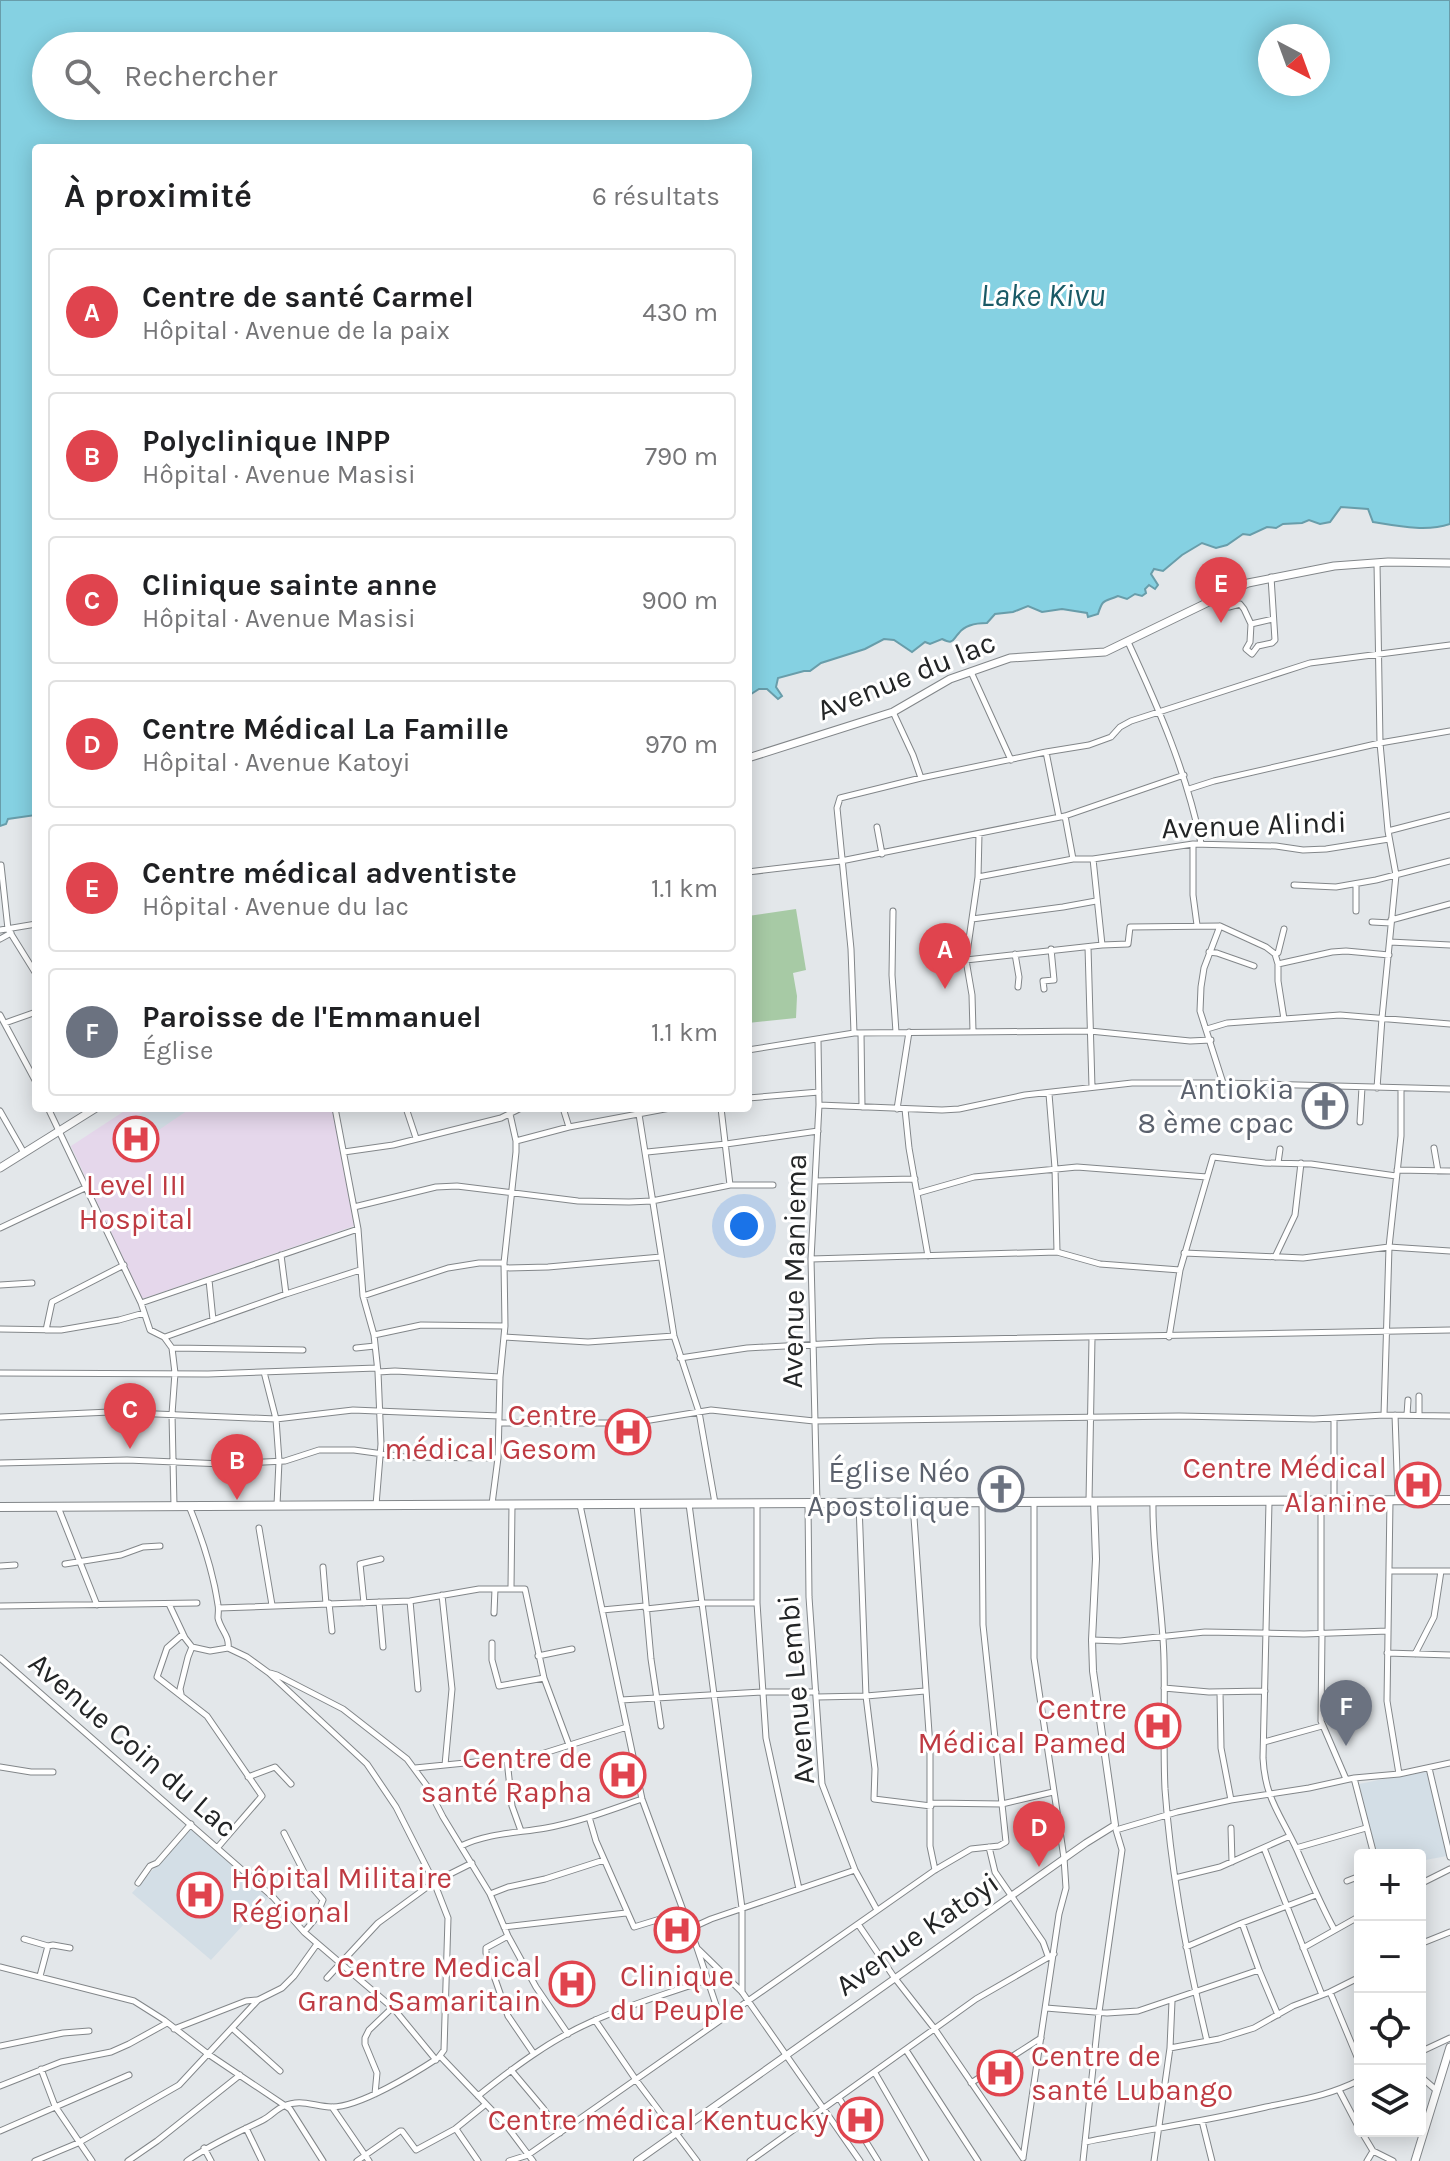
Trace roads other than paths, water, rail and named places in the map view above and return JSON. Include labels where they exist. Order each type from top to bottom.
[{"type":"highway","points":[[0,1507],[1450,1500]]},
{"type":"main road","name":"Avenue du lac","points":[[752,757],[893,712],[935,687],[1010,658],[1105,652],[1248,583],[1334,566],[1450,563]]},
{"type":"main road","points":[[0,1168],[90,1112]]},
{"type":"main road","points":[[1416,2161],[1436,2090],[1443,2082],[1450,2047]]},
{"type":"street","points":[[1377,563],[1380,743],[1388,831],[1396,875],[1377,1088]]},
{"type":"street","points":[[1250,642],[1258,646],[1275,641],[1271,577]]},
{"type":"street","points":[[1229,607],[1240,604],[1244,609],[1251,624],[1250,642],[1246,647],[1250,653],[1255,653],[1258,646]]},
{"type":"street","points":[[1251,624],[1273,619]]},
{"type":"street","points":[[1128,642],[1161,713],[1184,775],[1201,844]]},
{"type":"street","points":[[862,1107],[837,803],[843,796],[1089,745],[1111,737],[1125,723],[1310,663],[1450,645]]},
{"type":"street","points":[[971,672],[1011,760]]},
{"type":"street","points":[[893,712],[921,778]]},
{"type":"street","points":[[1189,789],[1380,743],[1450,731]]},
{"type":"street","points":[[1046,752],[1073,859]]},
{"type":"street","points":[[752,872],[882,854],[1062,816],[1184,775]]},
{"type":"street","points":[[1388,831],[1450,815]]},
{"type":"street","points":[[877,827],[882,854]]},
{"type":"street","points":[[973,1031],[972,995],[966,960],[978,877],[979,833]]},
{"type":"street","name":"Avenue Alindi","points":[[978,877],[1073,859],[1093,859],[1193,844],[1276,846],[1303,850],[1389,839]]},
{"type":"street","points":[[1193,844],[1193,895],[1197,925]]},
{"type":"street","points":[[1093,859],[1102,945]]},
{"type":"street","points":[[1294,885],[1336,887],[1356,884],[1450,861]]},
{"type":"street","points":[[1,865],[10,931],[32,961]]},
{"type":"street","points":[[1356,884],[1356,911]]},
{"type":"street","points":[[972,919],[1096,901]]},
{"type":"street","points":[[1372,922],[1391,922],[1450,904]]},
{"type":"street","points":[[893,911],[892,975],[896,1032]]},
{"type":"street","points":[[0,930],[10,931],[32,925]]},
{"type":"street","points":[[1220,926],[1204,968],[1200,1011],[1223,1083]]},
{"type":"street","points":[[966,960],[1051,949],[1128,944],[1130,927],[1220,926],[1275,954],[1284,1019]]},
{"type":"street","points":[[1275,954],[1281,946],[1284,929]]},
{"type":"street","points":[[0,939],[10,931]]},
{"type":"street","points":[[1390,942],[1450,945]]},
{"type":"street","points":[[1088,947],[1092,1087]]},
{"type":"street","points":[[1044,989],[1043,981],[1054,980],[1051,949]]},
{"type":"street","points":[[1209,952],[1254,966]]},
{"type":"street","points":[[1278,964],[1332,952],[1389,955]]},
{"type":"street","points":[[1015,954],[1018,987]]},
{"type":"street","points":[[5,1023],[32,1013]]},
{"type":"street","points":[[0,1015],[32,1074]]},
{"type":"street","points":[[1207,1029],[1227,1023],[1340,1015],[1450,1024]]},
{"type":"street","points":[[752,1049],[857,1033],[896,1032],[1090,1031],[1190,1041],[1211,1040]]},
{"type":"street","points":[[897,1109],[909,1032]]},
{"type":"street","name":"Avenue Maniema","points":[[812,1503],[811,1259],[819,1105],[818,1040]]},
{"type":"street","points":[[819,1105],[959,1109],[1014,1097],[1132,1083],[1450,1089]]},
{"type":"street","points":[[1360,1122],[1362,1087]]},
{"type":"street","points":[[1384,1415],[1389,1247],[1402,1113],[1401,1089]]},
{"type":"street","points":[[752,1098],[819,1092]]},
{"type":"street","points":[[1049,1094],[1057,1252]]},
{"type":"street","points":[[905,1109],[928,1256]]},
{"type":"street","points":[[0,1111],[24,1153]]},
{"type":"street","points":[[50,1112],[124,1265],[152,1333],[164,1337],[172,1348],[175,1373],[172,1414],[174,1506]]},
{"type":"street","points":[[336,1112],[358,1229],[363,1296],[374,1335],[378,1370],[380,1452],[376,1505]]},
{"type":"street","points":[[407,1112],[416,1138]]},
{"type":"street","points":[[344,1152],[393,1145],[514,1112]]},
{"type":"street","points":[[564,1112],[569,1127]]},
{"type":"street","points":[[516,1141],[631,1112]]},
{"type":"street","points":[[639,1112],[674,1336],[699,1412],[715,1503]]},
{"type":"street","points":[[722,1112],[730,1185]]},
{"type":"street","points":[[492,1504],[498,1458],[505,1326],[504,1265],[516,1141],[510,1114]]},
{"type":"street","points":[[647,1152],[818,1131]]},
{"type":"street","points":[[1434,1148],[1438,1171]]},
{"type":"street","points":[[1278,1163],[1280,1149]]},
{"type":"street","points":[[1169,1337],[1184,1253],[1213,1157],[1396,1173],[1450,1171]]},
{"type":"street","points":[[1275,1257],[1295,1215],[1301,1163]]},
{"type":"street","points":[[918,1193],[974,1177],[1055,1168],[1090,1167],[1207,1177]]},
{"type":"street","points":[[815,1181],[915,1179]]},
{"type":"street","points":[[354,1207],[436,1187],[457,1186],[578,1201],[652,1201],[730,1185],[773,1185]]},
{"type":"street","points":[[0,1228],[87,1187]]},
{"type":"street","points":[[141,1303],[358,1229]]},
{"type":"street","points":[[1184,1253],[1303,1258],[1389,1247],[1450,1251]]},
{"type":"street","points":[[811,1259],[1057,1252],[1100,1264],[1180,1270]]},
{"type":"street","points":[[281,1254],[286,1294]]},
{"type":"street","points":[[363,1296],[448,1268],[479,1263],[548,1267],[661,1257]]},
{"type":"street","points":[[46,1330],[52,1302],[124,1265]]},
{"type":"street","points":[[164,1337],[360,1270]]},
{"type":"street","points":[[209,1280],[213,1320]]},
{"type":"street","points":[[0,1285],[32,1283]]},
{"type":"street","points":[[0,1329],[46,1330],[91,1325],[144,1313]]},
{"type":"street","points":[[374,1335],[421,1325],[505,1326]]},
{"type":"street","points":[[680,1358],[747,1348],[952,1338],[987,1341],[1450,1330]]},
{"type":"street","points":[[504,1337],[588,1342],[674,1336]]},
{"type":"street","points":[[1083,2161],[1099,2012],[1122,1850],[1094,1679],[1092,1640],[1096,1582],[1091,1501],[1092,1338]]},
{"type":"street","points":[[356,1348],[375,1346]]},
{"type":"street","points":[[172,1348],[303,1350]]},
{"type":"street","points":[[0,1373],[378,1370],[500,1377]]},
{"type":"street","points":[[264,1372],[276,1419],[279,1461],[277,1506]]},
{"type":"street","points":[[1419,1396],[1419,1415]]},
{"type":"street","points":[[1407,1415],[1408,1400]]},
{"type":"street","points":[[0,1417],[110,1412],[276,1419],[353,1410],[499,1416]]},
{"type":"street","points":[[499,1423],[616,1423],[723,1410],[814,1421],[1450,1416]]},
{"type":"street","points":[[1395,1415],[1387,1704],[1399,1774]]},
{"type":"street","points":[[1334,1418],[1334,1500]]},
{"type":"street","points":[[0,1463],[127,1460],[224,1464],[296,1459],[319,1450],[380,1452],[405,1457],[498,1458]]},
{"type":"street","points":[[1321,1500],[1322,1726],[1346,1780]]},
{"type":"street","points":[[1153,1501],[1155,1567],[1163,1636],[1164,1763],[1168,1814],[1186,1947],[1207,2041]]},
{"type":"street","points":[[1269,1501],[1264,1770],[1268,1793],[1334,1929]]},
{"type":"street","points":[[913,1502],[931,1805],[930,1846],[935,1870]]},
{"type":"street","points":[[509,2161],[528,2155],[935,1870],[971,1849],[999,1846],[1006,1842],[983,1625],[982,1502]]},
{"type":"street","points":[[1024,2160],[1051,1955],[1066,1888],[1034,1658],[1034,1502]]},
{"type":"street","points":[[689,1503],[742,1908],[742,1992]]},
{"type":"street","points":[[757,1503],[757,1603],[762,1692],[768,1747],[799,1889]]},
{"type":"street","name":"Avenue Lembi","points":[[812,1503],[809,1597],[822,1784],[855,1870],[877,1910]]},
{"type":"street","points":[[859,1503],[866,1696],[875,1769],[874,1799],[931,1805],[1002,1804],[1053,1792]]},
{"type":"street","points":[[580,1504],[642,1799],[721,2020]]},
{"type":"street","points":[[636,1504],[645,1608],[661,1726]]},
{"type":"street","points":[[511,1588],[512,1505]]},
{"type":"street","points":[[189,1506],[202,1538],[219,1608],[219,1620],[230,1642],[228,1648]]},
{"type":"street","points":[[58,1507],[97,1605]]},
{"type":"street","points":[[259,1528],[272,1605]]},
{"type":"street","points":[[65,1564],[160,1546]]},
{"type":"street","points":[[364,1603],[360,1564],[381,1559]]},
{"type":"street","points":[[0,1566],[15,1565]]},
{"type":"street","points":[[323,1567],[332,1631]]},
{"type":"street","points":[[1390,1571],[1450,1571]]},
{"type":"street","points":[[1415,1654],[1434,1617],[1441,1571]]},
{"type":"street","points":[[494,1613],[495,1589]]},
{"type":"street","points":[[219,1608],[410,1601],[495,1589],[525,1589],[544,1678],[569,1745]]},
{"type":"street","points":[[442,1595],[452,1689],[445,1765]]},
{"type":"street","points":[[410,1601],[418,1689]]},
{"type":"street","points":[[379,1602],[383,1647]]},
{"type":"street","points":[[0,1606],[197,1603]]},
{"type":"street","points":[[602,1610],[702,1603],[757,1603]]},
{"type":"street","points":[[169,1604],[192,1647],[210,1651],[228,1648],[247,1657],[269,1673],[354,1751],[378,1778],[400,1814],[448,1918],[444,2050],[438,2058],[374,2095],[332,2107],[301,2102],[282,2106],[268,2117],[204,2148],[187,2161]]},
{"type":"street","points":[[1092,1640],[1117,1641],[1205,1632],[1388,1631]]},
{"type":"street","points":[[183,1634],[167,1648],[157,1677],[207,1716],[262,1796],[218,1847]]},
{"type":"street","points":[[492,1643],[492,1660],[499,1686],[544,1678]]},
{"type":"street","points":[[181,1694],[192,1647]]},
{"type":"street","points":[[538,1656],[572,1649]]},
{"type":"street","points":[[1387,1653],[1450,1655]]},
{"type":"street","name":"Avenue Coin du Lac","points":[[0,1658],[139,1782],[218,1847],[273,1897],[304,1932],[392,2008],[506,2125],[533,2161]]},
{"type":"street","points":[[269,1673],[343,1709],[407,1759],[427,1786],[490,1894],[508,1936],[568,2034]]},
{"type":"street","points":[[1164,1688],[1265,1691]]},
{"type":"street","points":[[621,1700],[762,1692],[866,1696],[925,1691]]},
{"type":"street","points":[[1220,1692],[1221,1748],[1231,1800]]},
{"type":"street","points":[[1264,1742],[1322,1726]]},
{"type":"street","points":[[414,1768],[535,1756],[627,1727]]},
{"type":"street","points":[[507,1760],[512,1806],[521,1831]]},
{"type":"street","points":[[1116,1827],[1231,1800],[1450,1763]]},
{"type":"street","points":[[0,1767],[53,1772]]},
{"type":"street","points":[[248,1777],[275,1767],[291,1784]]},
{"type":"street","points":[[1429,1768],[1450,1857]]},
{"type":"street","points":[[1354,1778],[1372,1849]]},
{"type":"street","points":[[461,1846],[486,1837],[547,1828],[642,1799]]},
{"type":"street","points":[[589,1817],[604,1860],[635,1928],[683,1912]]},
{"type":"street","points":[[138,1883],[150,1866],[157,1863],[191,1824]]},
{"type":"street","name":"Avenue Katoyi","points":[[637,2161],[1064,1858],[1116,1827]]},
{"type":"street","points":[[1231,1828],[1232,1862]]},
{"type":"street","points":[[1296,1848],[1366,1828]]},
{"type":"street","points":[[284,1833],[311,1886],[323,1900],[315,1919],[304,1932]]},
{"type":"street","points":[[1175,1878],[1232,1862],[1290,1836]]},
{"type":"street","points":[[989,1847],[995,1872],[1051,1955]]},
{"type":"street","points":[[1264,1848],[1322,1995]]},
{"type":"street","points":[[490,1894],[604,1860]]},
{"type":"street","points":[[327,1978],[378,1923],[434,1882],[472,1863]]},
{"type":"street","points":[[1426,1881],[1450,1869]]},
{"type":"street","points":[[689,1929],[855,1870]]},
{"type":"street","points":[[1347,1881],[1354,1878]]},
{"type":"street","points":[[1186,1947],[1316,1895]]},
{"type":"street","points":[[504,1927],[626,1913]]},
{"type":"street","points":[[1303,1948],[1354,1919]]},
{"type":"street","points":[[1242,1923],[1278,2015]]},
{"type":"street","points":[[858,1924],[1024,2160]]},
{"type":"street","points":[[1426,1942],[1450,1932]]},
{"type":"street","points":[[508,1936],[486,1948],[486,1953],[508,2016],[534,2054]]},
{"type":"street","points":[[24,1939],[70,1948]]},
{"type":"street","points":[[35,2161],[78,2143],[179,2085],[258,2000],[282,1988],[294,1976],[317,1944]]},
{"type":"street","points":[[40,1976],[48,1946]]},
{"type":"street","points":[[697,1948],[742,1992],[860,2161]]},
{"type":"street","points":[[750,2161],[976,1999],[1051,1955]]},
{"type":"street","points":[[0,1967],[132,2001],[294,2114],[323,2161]]},
{"type":"street","points":[[1046,2008],[1122,2013],[1138,2011],[1259,1970]]},
{"type":"street","points":[[478,2096],[534,2054],[595,2020],[707,1980]]},
{"type":"street","points":[[1170,2048],[1254,2028],[1293,2006],[1354,1980]]},
{"type":"street","points":[[1330,1992],[1354,2050]]},
{"type":"street","points":[[174,2029],[246,2001],[258,2000]]},
{"type":"street","points":[[1154,2161],[1170,2048],[1172,2001]]},
{"type":"street","points":[[374,2095],[377,2073],[365,2038],[392,2008]]},
{"type":"street","points":[[595,2020],[697,2161]]},
{"type":"street","points":[[0,2086],[61,2062],[111,2052],[167,2023]]},
{"type":"street","points":[[232,2028],[280,2071]]},
{"type":"street","points":[[0,2046],[89,2031]]},
{"type":"street","points":[[971,2083],[1042,2037]]},
{"type":"street","points":[[1426,2049],[1450,2038]]},
{"type":"street","points":[[906,2050],[978,2161]]},
{"type":"street","points":[[41,2069],[55,2106],[92,2161]]},
{"type":"street","points":[[511,2070],[560,2133]]},
{"type":"street","points":[[875,2073],[926,2161]]},
{"type":"street","points":[[0,2131],[129,2075]]},
{"type":"street","points":[[128,2161],[240,2075]]},
{"type":"street","points":[[1426,2081],[1436,2090]]},
{"type":"street","points":[[1085,2142],[1307,2100],[1354,2083]]},
{"type":"street","points":[[1339,2090],[1354,2119]]},
{"type":"street","points":[[839,2098],[878,2161]]},
{"type":"street","points":[[357,2161],[367,2158],[400,2131],[415,2151],[455,2129],[486,2104]]},
{"type":"street","points":[[332,2107],[367,2158]]},
{"type":"street","points":[[1202,2121],[1212,2161]]},
{"type":"street","points":[[246,2128],[262,2161]]},
{"type":"street","points":[[455,2129],[478,2161]]},
{"type":"street","points":[[1364,2137],[1373,2151],[1393,2161]]},
{"type":"street","points":[[204,2148],[211,2161]]},
{"type":"street","points":[[1367,2161],[1373,2151]]},
{"type":"water","name":"Lake Kivu","points":[[0,0],[1450,0],[1450,524],[1422,528],[1392,525],[1373,522],[1368,509],[1341,507],[1330,522],[1320,524],[1309,520],[1276,528],[1267,527],[1250,535],[1243,534],[1227,545],[1216,548],[1202,543],[1163,571],[1154,569],[1151,574],[1158,585],[1155,589],[1149,585],[1142,596],[1135,594],[1127,599],[1118,596],[1107,600],[1098,614],[1088,617],[1087,613],[1062,609],[1042,612],[1028,606],[995,614],[987,623],[965,628],[952,641],[925,642],[912,652],[894,640],[884,639],[865,649],[821,663],[810,671],[778,678],[776,687],[782,696],[778,699],[767,689],[752,693],[752,144],[32,144],[32,816],[8,819],[6,824],[0,826]]},
{"type":"place","name":"Centre médical adventiste","points":[[1221,623]]},
{"type":"place","name":"Centre de santé Carmel","points":[[945,989]]},
{"type":"place","name":"Antiokia 8 ème cpac","points":[[1325,1106]]},
{"type":"place","name":"Level III Hospital","points":[[136,1139]]},
{"type":"place","name":"Centre médical Gesom","points":[[628,1432]]},
{"type":"place","name":"Clinique sainte anne","points":[[130,1449]]},
{"type":"place","name":"Centre Médical Alanine","points":[[1418,1485]]},
{"type":"place","name":"Église Néo Apostolique","points":[[1001,1489]]},
{"type":"place","name":"Polyclinique INPP","points":[[237,1500]]},
{"type":"place","name":"Centre Médical Pamed","points":[[1158,1726]]},
{"type":"place","name":"Paroisse de l'Emmanuel","points":[[1346,1746]]},
{"type":"place","name":"Centre de santé Rapha","points":[[623,1775]]},
{"type":"place","name":"Centre Médical La Famille","points":[[1039,1867]]},
{"type":"place","name":"Hôpital Militaire Régional","points":[[200,1895]]},
{"type":"place","name":"Clinique du Peuple","points":[[677,1930]]},
{"type":"place","name":"Centre Medical Grand Samaritain","points":[[572,1984]]},
{"type":"place","name":"Centre de santé Lubango","points":[[1000,2073]]},
{"type":"place","name":"Centre médical Kentucky","points":[[860,2120]]}]
